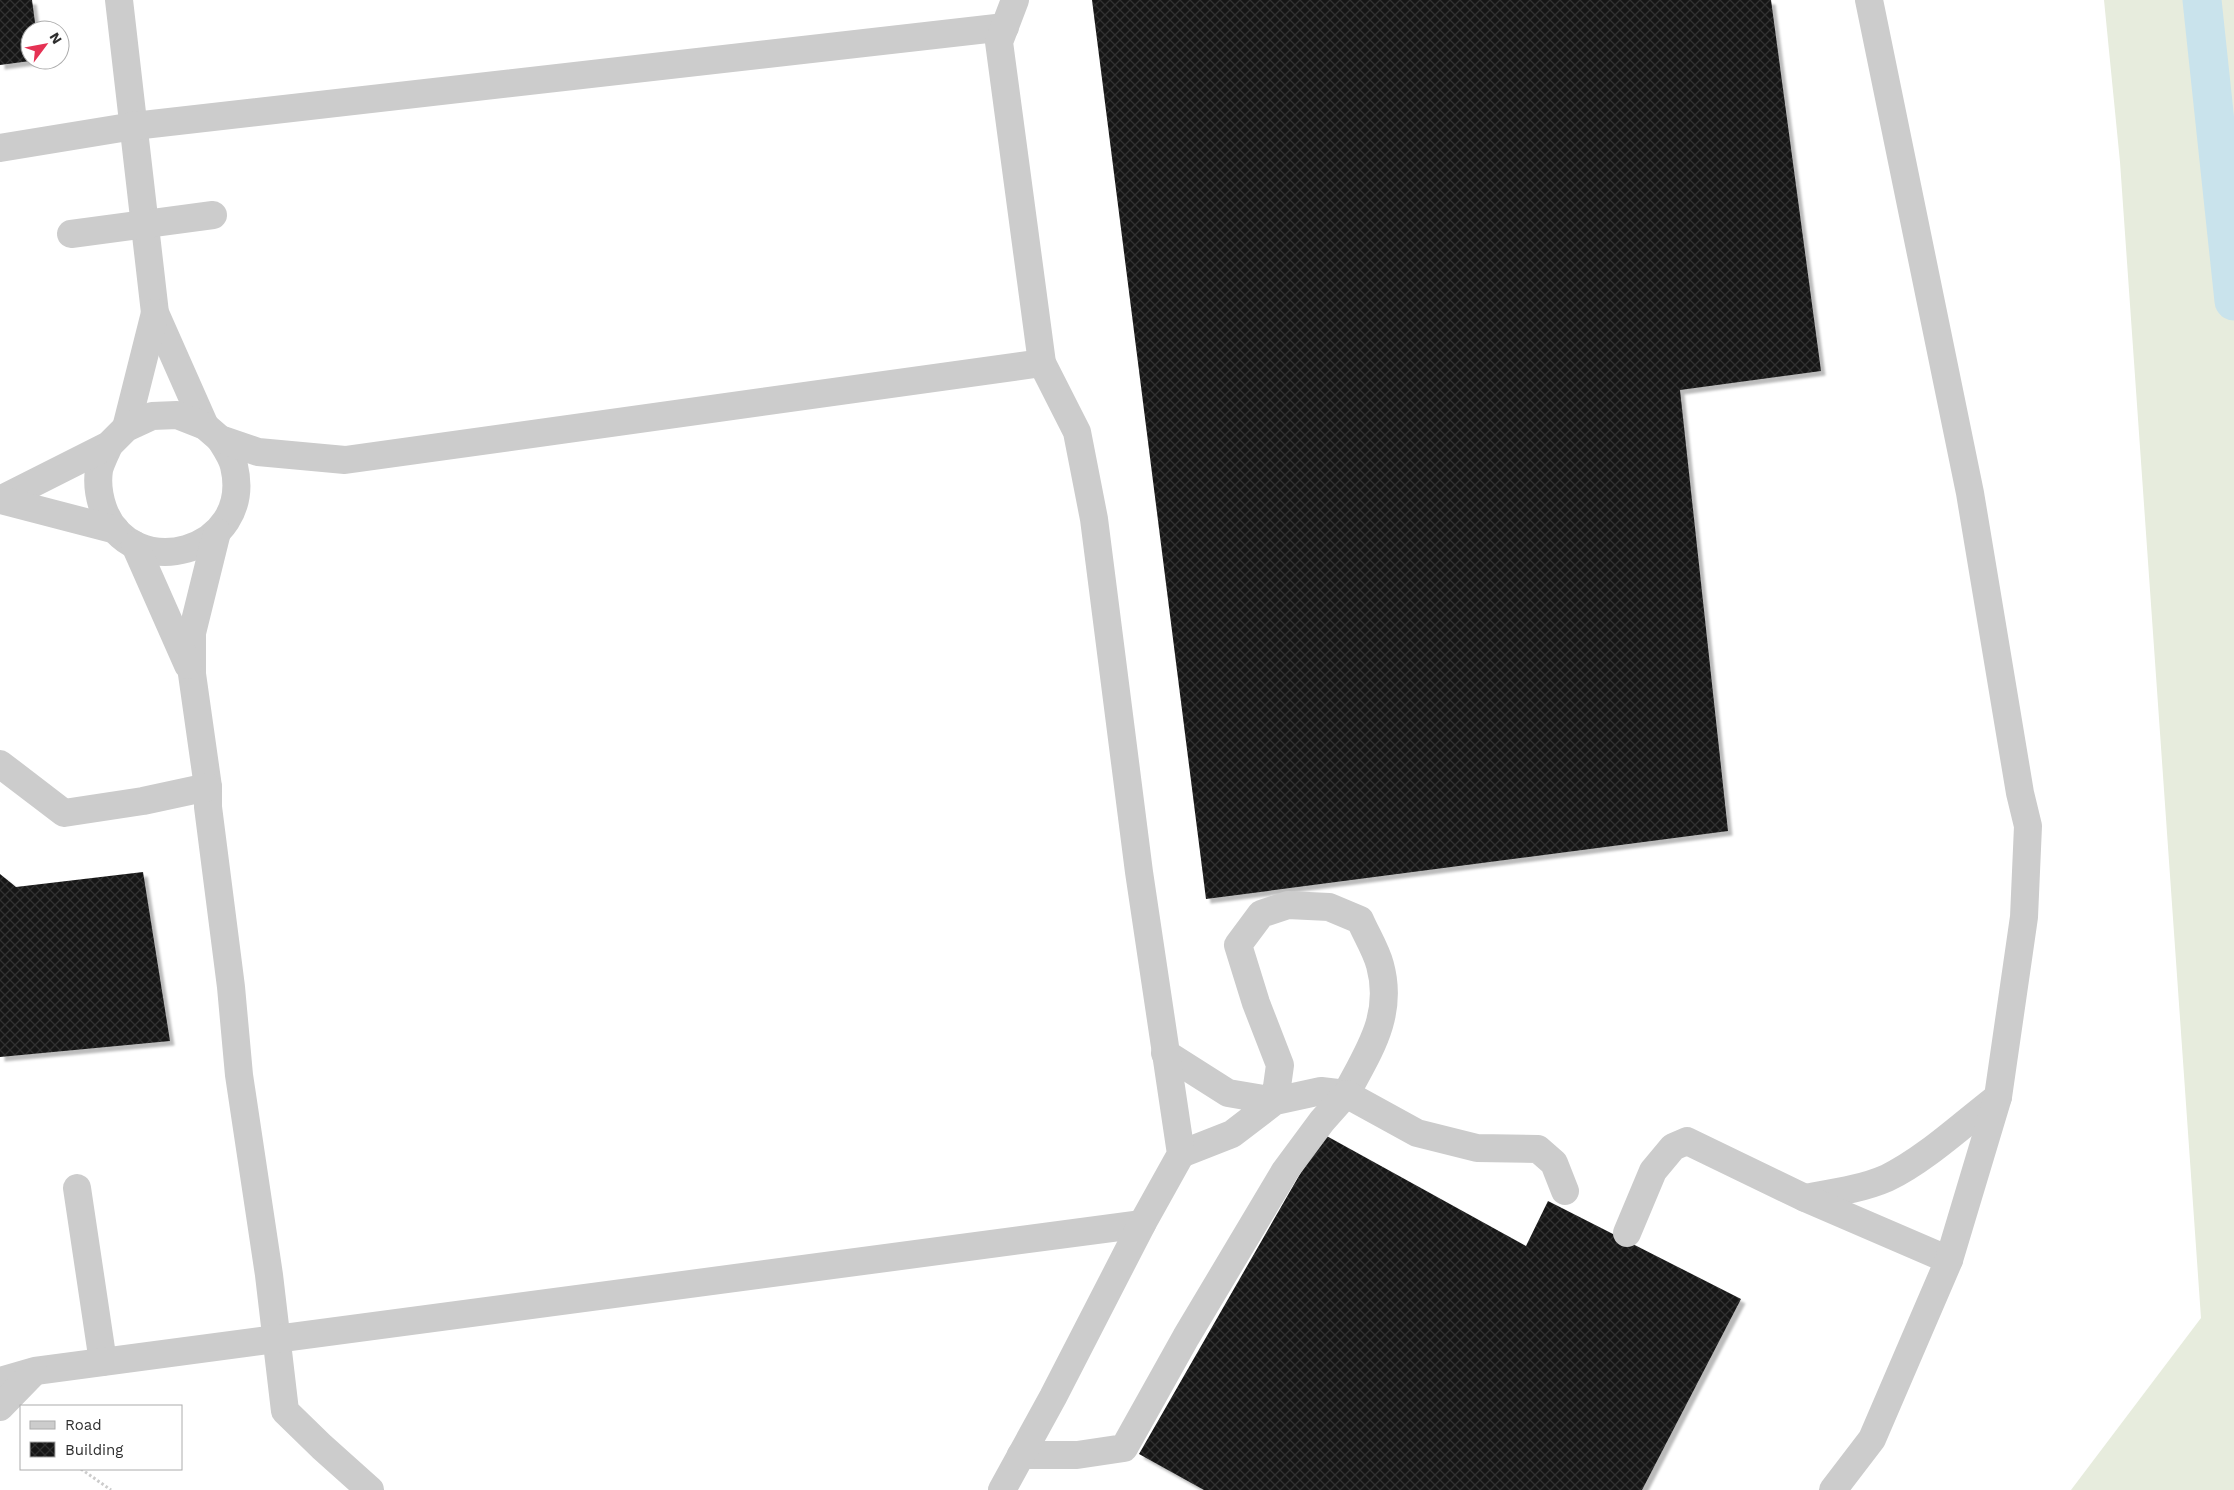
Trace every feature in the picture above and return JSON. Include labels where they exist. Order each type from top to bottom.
[{"type":"street","points":[[1,500],[169,553],[193,549],[217,532],[230,513],[237,489],[234,464],[212,432],[155,313],[119,0]]},
{"type":"street","points":[[1002,1490],[1053,1397],[1142,1224],[1181,1154],[1165,1053],[1094,519],[1077,432],[1042,363],[999,42],[1014,0]]},
{"type":"street","points":[[1833,1490],[1872,1439],[1949,1260],[1998,1097],[2024,917],[2028,826],[2020,793],[1970,493],[1869,0]]},
{"type":"street","points":[[0,148],[134,126],[1005,27]]},
{"type":"street","points":[[72,234],[213,215]]},
{"type":"street","points":[[155,313],[118,437],[99,470],[99,494],[107,517],[125,538],[192,674]]},
{"type":"street","points":[[1,500],[118,437],[152,416],[176,415],[258,452],[345,460],[1042,363]]},
{"type":"street","points":[[217,532],[192,633],[192,674],[208,787],[208,808],[231,987],[239,1075],[269,1275],[285,1410],[322,1447],[370,1490]]},
{"type":"street","points":[[0,764],[64,812],[144,800],[208,787]]},
{"type":"street","points":[[1021,1454],[1076,1455],[1124,1448],[1186,1336],[1285,1171],[1322,1121],[1346,1094],[1378,1033],[1385,1005],[1380,965],[1360,920],[1329,907],[1288,905],[1261,914],[1238,946],[1256,1003],[1280,1065],[1274,1101],[1232,1134],[1181,1154]]},
{"type":"street","points":[[1165,1053],[1228,1093],[1274,1101],[1321,1091],[1346,1094],[1417,1133],[1477,1148],[1538,1149],[1554,1163],[1565,1191]]},
{"type":"street","points":[[1806,1198],[1855,1188],[1886,1178],[1915,1161],[1998,1097]]},
{"type":"street","points":[[1627,1233],[1654,1171],[1673,1147],[1688,1141],[1806,1198],[1949,1260]]},
{"type":"street","points":[[77,1188],[103,1362]]},
{"type":"street","points":[[0,1380],[35,1371],[276,1338],[729,1280],[1142,1224]]},
{"type":"street","points":[[0,1406],[35,1371]]},
{"type":"path","points":[[82,1470],[111,1490]]},
{"type":"shaded area","points":[[2104,0],[2234,0],[2234,1490],[2071,1490],[2201,1318],[2120,162]]},
{"type":"building","points":[[0,0],[32,0],[35,20],[20,20],[20,62],[0,65]]},
{"type":"building","points":[[1092,0],[1771,0],[1821,371],[1680,390],[1728,831],[1206,899]]},
{"type":"building","points":[[143,872],[170,1041],[0,1057],[0,874],[16,887]]},
{"type":"building","points":[[1323,1134],[1526,1246],[1548,1201],[1741,1299],[1642,1490],[1204,1490],[1139,1454]]},
{"type":"waterway","points":[[2202,0],[2234,301]]}]
